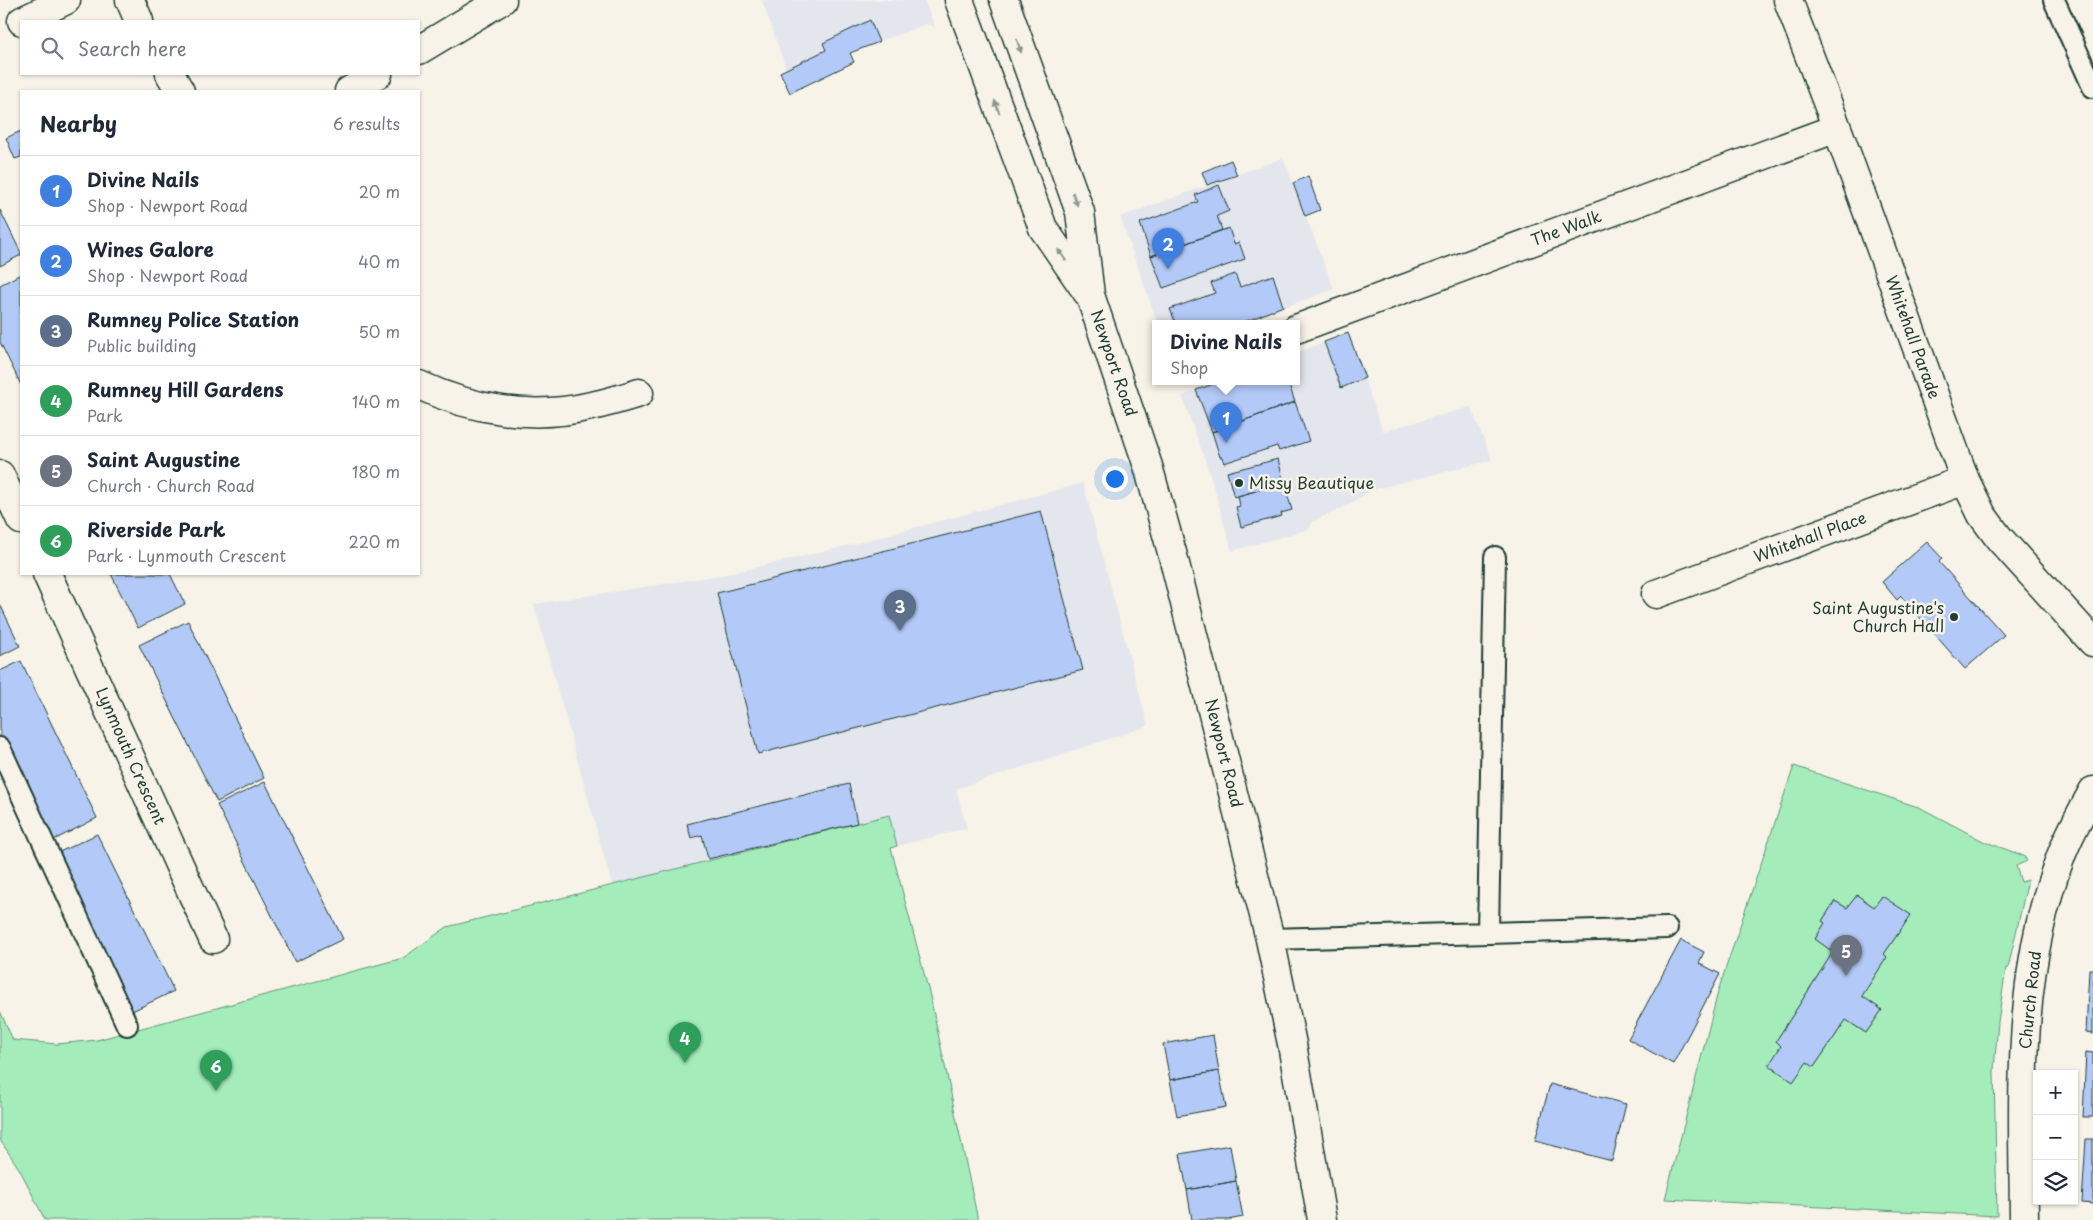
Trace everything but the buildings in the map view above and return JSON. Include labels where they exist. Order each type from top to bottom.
[{"type":"street","points":[[24,20],[66,0]]},
{"type":"street","points":[[130,0],[139,20]]},
{"type":"street","points":[[420,49],[502,0]]},
{"type":"street","name":"Newport Road","points":[[959,0],[1043,228],[1090,295]]},
{"type":"street","name":"Newport Road","points":[[1004,0],[1080,212],[1090,295],[1148,466],[1203,670],[1270,939],[1292,1044],[1322,1220]]},
{"type":"street","name":"Whitehall Parade","points":[[1788,0],[1837,128],[1965,480],[1982,514],[1998,538],[2093,642]]},
{"type":"street","points":[[0,32],[20,22]]},
{"type":"street","points":[[171,75],[179,90]]},
{"type":"street","points":[[351,90],[376,75]]},
{"type":"street","name":"The Walk","points":[[1300,328],[1837,128]]},
{"type":"street","points":[[420,385],[473,406],[509,411],[546,412],[589,407],[639,393]]},
{"type":"street","points":[[0,475],[20,518]]},
{"type":"street","name":"Whitehall Place","points":[[1656,594],[1965,480]]},
{"type":"street","name":"Lynmouth Crescent","points":[[47,575],[213,939]]},
{"type":"street","name":"Church Road","points":[[2024,1220],[2025,1024],[2030,975],[2046,899],[2061,855],[2093,792]]},
{"type":"lane","points":[[2054,0],[2093,87]]},
{"type":"lane","points":[[1488,933],[1495,556]]},
{"type":"lane","points":[[0,748],[127,1025]]},
{"type":"lane","points":[[1270,939],[1667,928]]},
{"type":"shaded area","points":[[762,0],[924,0],[935,27],[926,24],[850,53],[854,62],[790,93],[780,72],[786,69]]},
{"type":"shaded area","points":[[1283,158],[1334,289],[1251,320],[1157,320],[1120,217]]},
{"type":"shaded area","points":[[1348,333],[1383,431],[1471,407],[1492,460],[1372,490],[1341,509],[1313,521],[1309,529],[1232,551],[1209,471],[1182,396],[1211,385],[1300,385],[1300,351]]},
{"type":"shaded area","points":[[1083,483],[1148,726],[956,789],[967,828],[897,846],[889,815],[612,885],[534,604],[727,574],[846,546]]},
{"type":"green space","points":[[1794,766],[1921,808],[1983,841],[2024,856],[2027,861],[2016,866],[2021,882],[2028,880],[2008,968],[2006,968],[1998,1022],[1994,1070],[1997,1216],[1665,1199],[1719,988]]},
{"type":"green space","points":[[889,815],[897,846],[891,848],[930,996],[978,1220],[45,1220],[20,1170],[0,1140],[0,1011],[13,1040],[57,1044],[97,1040],[403,958],[447,927]]},
{"type":"place","name":"Wines Galore","points":[[1168,269]]},
{"type":"place","name":"Divine Nails","points":[[1226,443]]},
{"type":"place","name":"Missy Beautique","points":[[1239,483]]},
{"type":"place","name":"Saint Augustine's Church Hall","points":[[1954,617]]},
{"type":"place","name":"Rumney Police Station","points":[[900,631]]},
{"type":"place","name":"Saint Augustine","points":[[1846,976]]},
{"type":"place","name":"Rumney Hill Gardens","points":[[685,1063]]},
{"type":"place","name":"Riverside Park","points":[[216,1091]]}]
